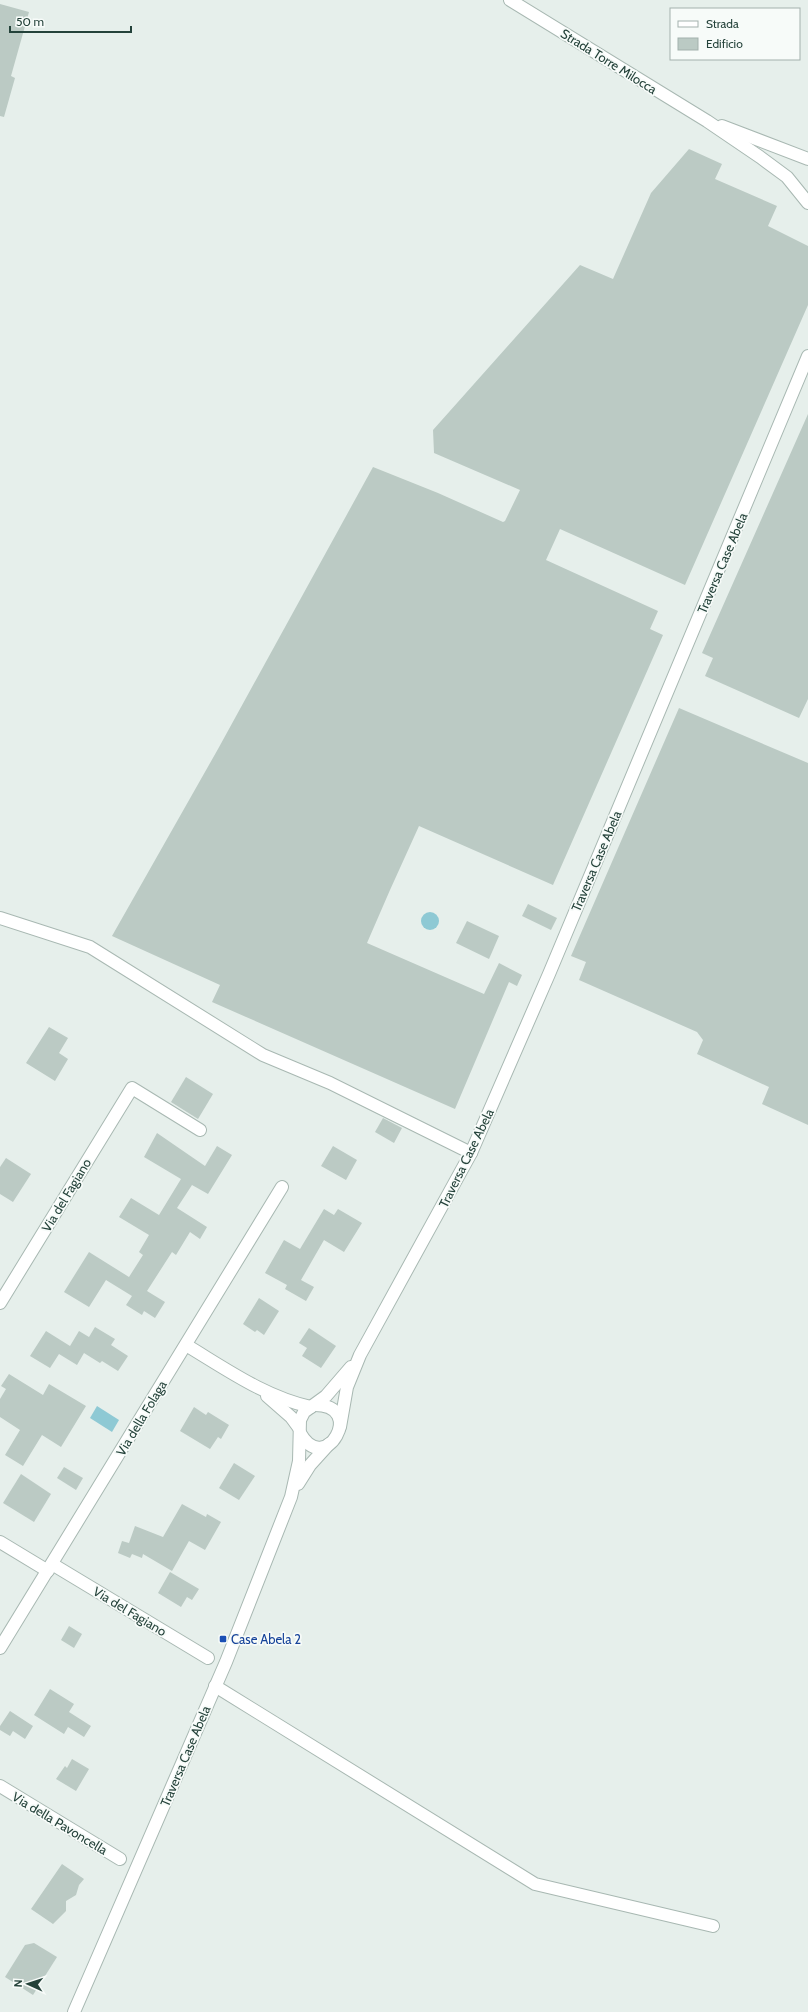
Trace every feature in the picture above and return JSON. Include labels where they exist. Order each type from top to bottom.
[{"type":"street","name":"Strada Torre Milocca","points":[[510,0],[707,121]]},
{"type":"street","points":[[707,121],[808,159]]},
{"type":"street","points":[[707,121],[787,177],[808,203]]},
{"type":"street","name":"Traversa Case Abela","points":[[360,1355],[471,1153],[552,967],[808,356]]},
{"type":"street","points":[[0,918],[90,947],[263,1056],[330,1083],[471,1153]]},
{"type":"street","name":"Via del Fagiano","points":[[0,1303],[132,1088],[200,1130]]},
{"type":"street","name":"Via della Folaga","points":[[0,1648],[282,1188]]},
{"type":"street","points":[[186,1345],[260,1389],[296,1404],[313,1406],[322,1405],[333,1410],[337,1415],[340,1427]]},
{"type":"street","points":[[291,1497],[299,1462],[299,1431],[301,1416],[339,1382],[360,1355]]},
{"type":"street","points":[[291,1497],[310,1465],[329,1444],[336,1439],[340,1427],[347,1387],[360,1355]]},
{"type":"street","points":[[260,1389],[286,1412],[303,1439],[315,1446],[329,1444]]},
{"type":"street","name":"Traversa Case Abela","points":[[74,2012],[216,1686],[291,1497]]},
{"type":"street","name":"Via del Fagiano","points":[[0,1542],[50,1567],[208,1658]]},
{"type":"street","points":[[216,1686],[535,1884],[713,1926]]},
{"type":"street","name":"Via della Pavoncella","points":[[0,1786],[120,1859]]},
{"type":"water","points":[[430,912],[436,915],[439,921],[436,927],[430,930],[424,927],[421,921],[424,915]]},
{"type":"water","points":[[97,1406],[119,1420],[112,1432],[90,1418]]},
{"type":"building","points":[[0,4],[29,12],[11,76],[15,78],[4,117],[0,116]]},
{"type":"building","points":[[689,149],[722,164],[715,179],[777,206],[768,226],[808,246],[808,305],[685,585],[560,529],[546,560],[658,611],[650,629],[663,635],[553,885],[419,826],[390,890],[367,943],[484,994],[499,963],[522,975],[517,986],[509,982],[455,1109],[212,1002],[220,985],[112,936],[218,749],[373,467],[438,493],[503,522],[505,521],[520,490],[434,453],[433,430],[580,265],[613,279],[651,193]]},
{"type":"building","points":[[808,414],[808,699],[799,718],[705,676],[713,658],[702,653]]},
{"type":"building","points":[[679,708],[808,763],[808,1125],[762,1104],[769,1087],[697,1054],[703,1040],[697,1032],[579,980],[586,962],[571,956]]},
{"type":"building","points":[[528,904],[557,918],[551,930],[522,916]]},
{"type":"building","points":[[467,921],[499,936],[489,959],[456,943]]},
{"type":"building","points":[[49,1027],[68,1038],[59,1053],[68,1059],[55,1081],[26,1063]]},
{"type":"building","points":[[186,1077],[213,1094],[198,1119],[171,1102]]},
{"type":"building","points":[[383,1118],[402,1128],[394,1143],[375,1132]]},
{"type":"building","points":[[157,1133],[205,1166],[217,1146],[232,1155],[208,1194],[192,1185],[177,1208],[207,1227],[200,1239],[190,1232],[176,1255],[172,1252],[147,1291],[165,1302],[155,1318],[144,1311],[142,1315],[126,1305],[132,1296],[106,1280],[89,1307],[64,1292],[89,1252],[129,1277],[143,1255],[139,1252],[149,1235],[119,1217],[131,1198],[159,1215],[181,1179],[144,1157]]},
{"type":"building","points":[[333,1146],[357,1160],[346,1180],[321,1166]]},
{"type":"building","points":[[6,1158],[31,1174],[13,1202],[0,1194],[0,1167]]},
{"type":"building","points":[[324,1209],[334,1215],[338,1209],[362,1223],[344,1252],[324,1240],[301,1280],[314,1287],[306,1301],[285,1289],[287,1285],[265,1273],[284,1240],[300,1249]]},
{"type":"building","points":[[259,1298],[279,1311],[264,1335],[257,1330],[255,1332],[243,1324]]},
{"type":"building","points":[[95,1327],[115,1339],[111,1345],[128,1356],[118,1371],[102,1361],[100,1363],[84,1353],[77,1365],[59,1354],[50,1368],[30,1356],[46,1331],[70,1346],[79,1331],[89,1337]]},
{"type":"building","points":[[309,1328],[336,1346],[321,1368],[302,1356],[307,1348],[299,1343]]},
{"type":"building","points":[[9,1374],[43,1395],[49,1384],[86,1406],[61,1447],[42,1435],[23,1466],[5,1455],[20,1430],[0,1417],[0,1399],[6,1389],[1,1386]]},
{"type":"building","points":[[194,1407],[206,1415],[208,1412],[229,1425],[221,1439],[218,1437],[210,1449],[180,1431]]},
{"type":"building","points":[[234,1463],[255,1476],[239,1500],[219,1488]]},
{"type":"building","points":[[64,1467],[83,1478],[76,1490],[57,1478]]},
{"type":"building","points":[[21,1474],[51,1494],[34,1522],[3,1503]]},
{"type":"building","points":[[182,1504],[206,1517],[207,1514],[221,1522],[205,1550],[189,1541],[172,1571],[143,1554],[142,1558],[132,1554],[130,1558],[118,1553],[122,1541],[129,1543],[135,1526],[163,1537]]},
{"type":"building","points":[[170,1572],[199,1589],[192,1600],[187,1597],[181,1607],[158,1593]]},
{"type":"building","points":[[69,1626],[82,1634],[74,1648],[61,1640]]},
{"type":"building","points":[[50,1689],[74,1704],[69,1712],[91,1726],[84,1737],[68,1727],[64,1734],[34,1715]]},
{"type":"building","points":[[10,1711],[33,1726],[25,1739],[13,1731],[10,1736],[0,1730],[0,1726]]},
{"type":"building","points":[[72,1759],[89,1769],[76,1791],[56,1779],[65,1766],[67,1768]]},
{"type":"building","points":[[62,1864],[84,1879],[79,1885],[76,1895],[66,1901],[66,1911],[53,1924],[31,1909]]},
{"type":"building","points":[[34,1943],[57,1957],[33,1995],[5,1977],[25,1945]]},
{"type":"place","name":"Case Abela 2","points":[[223,1639]]}]
